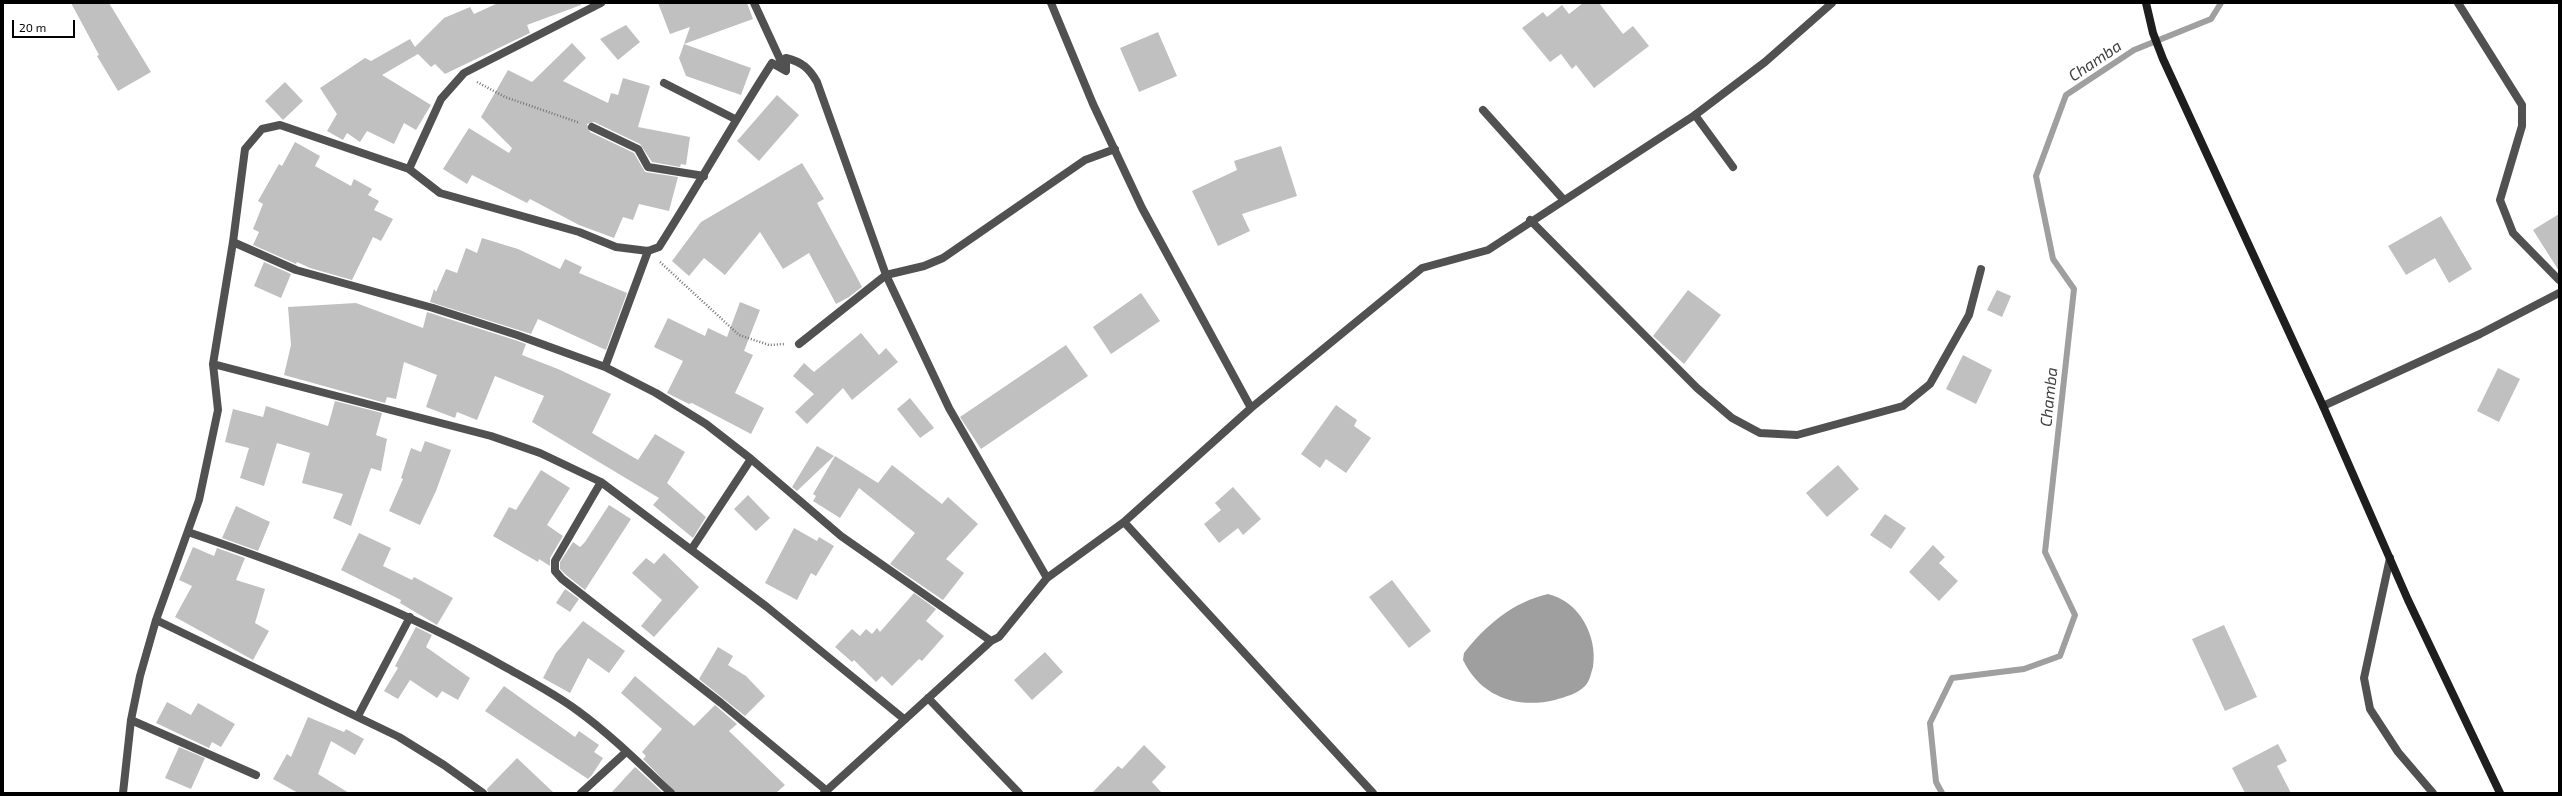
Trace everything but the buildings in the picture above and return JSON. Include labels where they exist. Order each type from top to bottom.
[{"type":"main road","points":[[2146,3],[2153,33],[2164,59],[2323,406],[2390,558],[2500,793]]},
{"type":"street","points":[[409,169],[441,99],[464,73],[601,3]]},
{"type":"street","points":[[754,3],[786,72]]},
{"type":"street","points":[[1051,3],[1092,104],[1115,149],[1142,208],[1251,408]]},
{"type":"street","points":[[600,482],[555,561],[555,570],[825,792],[904,718],[991,641],[999,637],[1047,578],[1124,522],[1251,408],[1422,268],[1488,250],[1563,198],[1695,115],[1765,62],[1832,3]]},
{"type":"street","points":[[2458,3],[2522,105],[2522,126],[2500,200],[2513,233],[2559,280]]},
{"type":"street","points":[[786,72],[786,58],[800,61],[809,70],[817,82],[886,275],[950,408],[1047,578]]},
{"type":"street","points":[[122,793],[131,720],[140,676],[156,620],[199,500],[218,410],[212,364],[233,242],[245,149],[262,129],[280,125],[409,169],[440,193],[579,232],[616,247],[648,251],[659,248],[704,176],[736,119],[772,63],[786,72]]},
{"type":"street","points":[[664,84],[736,119]]},
{"type":"street","points":[[1483,110],[1563,198]]},
{"type":"street","points":[[1695,115],[1733,167]]},
{"type":"street","points":[[592,127],[638,149],[648,166],[704,176]]},
{"type":"street","points":[[799,344],[886,275],[924,266],[943,258],[1085,160],[1115,149]]},
{"type":"street","points":[[1530,220],[1697,388],[1732,418],[1760,433],[1797,435],[1903,406],[1930,384],[1969,315],[1981,268]]},
{"type":"street","points":[[233,242],[296,270],[433,308],[517,335],[605,367],[656,393],[693,416],[751,459],[841,536],[991,641]]},
{"type":"street","points":[[605,367],[648,251]]},
{"type":"street","points":[[2323,406],[2480,334],[2559,293]]},
{"type":"street","points":[[212,364],[491,436],[540,453],[600,482],[767,607],[904,718]]},
{"type":"street","points":[[691,550],[751,459]]},
{"type":"street","points":[[1124,522],[1373,793]]},
{"type":"street","points":[[188,532],[321,580],[410,616],[552,694],[578,711],[671,793]]},
{"type":"street","points":[[2390,558],[2364,678],[2370,709],[2398,752],[2433,793]]},
{"type":"street","points":[[358,716],[410,616]]},
{"type":"street","points":[[156,620],[358,716],[444,765],[483,793]]},
{"type":"street","points":[[928,698],[1019,793]]},
{"type":"street","points":[[131,720],[256,775]]},
{"type":"street","points":[[581,793],[626,752]]},
{"type":"path","points":[[464,73],[483,87],[505,97],[592,127]]},
{"type":"path","points":[[648,251],[739,335],[769,345],[799,344]]},
{"type":"shaded area","points":[[1548,594],[1569,604],[1577,612],[1589,632],[1594,655],[1593,667],[1588,682],[1582,689],[1571,695],[1555,700],[1541,702],[1527,703],[1514,701],[1490,691],[1471,673],[1463,660],[1464,653],[1481,633],[1501,616],[1523,603]]},
{"type":"waterway","name":"Chamba","points":[[1942,793],[1936,782],[1930,723],[1952,678],[2024,669],[2060,656],[2075,615],[2045,552],[2074,289],[2053,259],[2036,176],[2066,95],[2134,50],[2211,19],[2221,3]]}]
